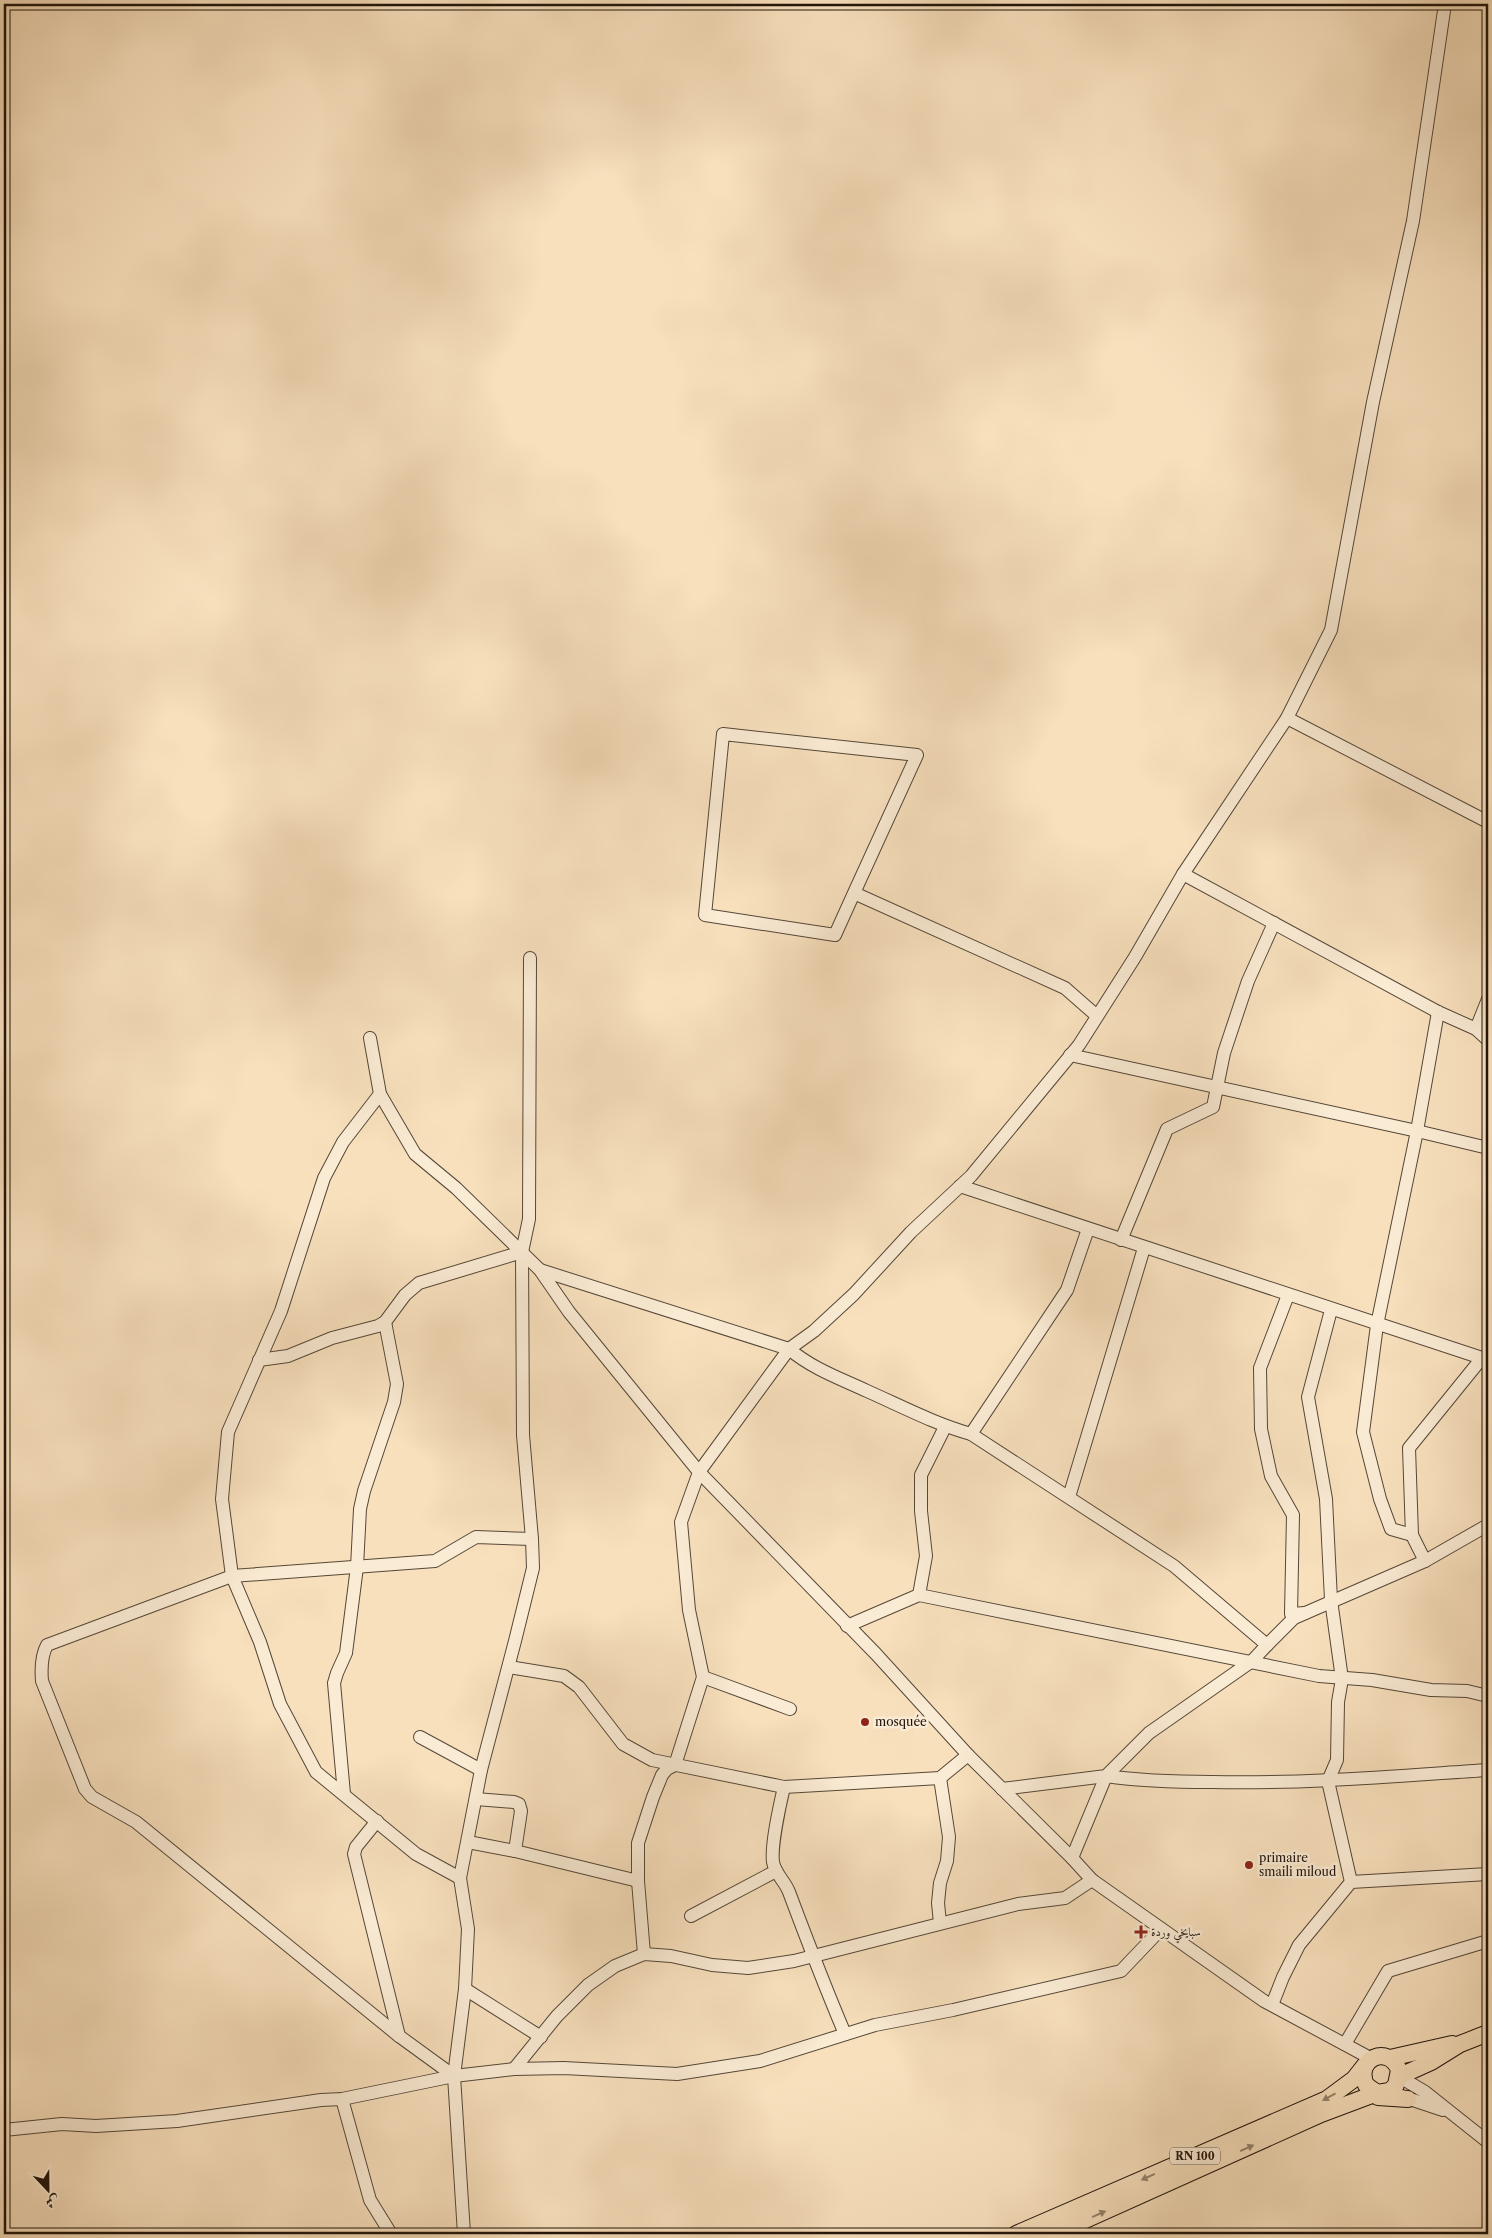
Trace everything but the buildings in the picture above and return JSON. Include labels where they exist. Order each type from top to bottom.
[{"type":"main road","points":[[1400,2076],[1431,2062],[1460,2044],[1488,2033]]},
{"type":"main road","points":[[1390,2058],[1449,2044],[1460,2044]]},
{"type":"main road","points":[[1384,2056],[1390,2058],[1397,2065],[1400,2076],[1396,2085],[1383,2092],[1366,2085],[1363,2072],[1368,2062],[1384,2056]]},
{"type":"main road","name":"RN 100","points":[[1016,2234],[1327,2099],[1348,2084],[1368,2062]]},
{"type":"main road","name":"RN 100","points":[[1054,2234],[1358,2099],[1383,2092]]},
{"type":"main road","points":[[1358,2099],[1383,2097],[1408,2099]]},
{"type":"street","points":[[644,1954],[638,1881],[638,1843],[662,1775],[667,1769],[675,1765],[703,1677],[689,1610],[681,1522],[699,1472],[790,1349],[854,1294],[911,1232],[971,1176],[1070,1055],[1097,1016],[1183,874],[1287,718],[1331,630],[1373,402],[1413,221],[1445,4]]},
{"type":"street","points":[[1287,718],[1488,822]]},
{"type":"street","points":[[723,734],[917,755],[854,893],[835,935],[705,915],[723,734]]},
{"type":"street","points":[[1183,874],[1438,1012],[1476,1029],[1488,1040]]},
{"type":"street","points":[[854,893],[1065,988],[1097,1016]]},
{"type":"street","points":[[1121,1240],[1167,1129],[1213,1107],[1224,1053],[1248,981],[1274,923]]},
{"type":"street","points":[[464,2234],[454,2076],[465,1989],[468,1930],[460,1878],[481,1770],[509,1667],[532,1568],[532,1539],[523,1435],[522,1252],[529,1218],[530,958]]},
{"type":"street","points":[[1476,1029],[1488,999]]},
{"type":"street","points":[[1412,1535],[1391,1529],[1380,1499],[1363,1432],[1376,1325],[1417,1131],[1438,1012]]},
{"type":"street","points":[[370,1038],[380,1094],[416,1154],[456,1188],[540,1270],[569,1312],[699,1472],[876,1654],[968,1755],[1092,1880],[1272,2005],[1345,2044],[1368,2062]]},
{"type":"street","points":[[1070,1055],[1217,1086],[1488,1148]]},
{"type":"street","points":[[380,1094],[343,1142],[324,1178],[281,1310],[228,1432],[222,1499],[232,1576],[260,1642],[280,1704],[316,1772],[416,1854],[460,1878]]},
{"type":"street","points":[[960,1186],[1376,1325],[1485,1357],[1409,1448],[1412,1535],[1424,1561]]},
{"type":"street","points":[[971,1434],[1067,1290],[1088,1229]]},
{"type":"street","points":[[1069,1497],[1144,1248]]},
{"type":"street","points":[[259,1360],[288,1356],[332,1338],[365,1331],[385,1322],[405,1295],[419,1283],[522,1252]]},
{"type":"street","points":[[540,1270],[790,1349],[815,1368],[946,1427],[971,1434],[1174,1566],[1267,1645]]},
{"type":"street","points":[[1288,1295],[1260,1368],[1261,1428],[1271,1476],[1293,1515],[1291,1614],[1304,1614]]},
{"type":"street","points":[[1331,1310],[1308,1397],[1326,1498],[1331,1600],[1342,1679],[1338,1702],[1337,1760],[1328,1781],[1351,1882]]},
{"type":"street","points":[[344,1794],[334,1683],[346,1653],[357,1567],[360,1509],[364,1491],[394,1402],[397,1384],[385,1322]]},
{"type":"street","points":[[919,1595],[926,1556],[921,1511],[921,1475],[946,1427]]},
{"type":"street","points":[[1072,1858],[1106,1776],[1150,1733],[1252,1661],[1294,1618],[1331,1600],[1424,1561],[1488,1525]]},
{"type":"street","points":[[454,2076],[399,2036],[136,1822],[92,1797],[85,1789],[42,1681],[41,1667],[44,1651],[48,1645],[232,1576],[435,1561],[476,1537],[532,1539]]},
{"type":"street","points":[[847,1626],[919,1595],[1320,1676],[1372,1680],[1431,1690],[1467,1691],[1488,1696]]},
{"type":"street","points":[[509,1667],[564,1676],[578,1687],[624,1744],[652,1760],[784,1787],[940,1778],[968,1755]]},
{"type":"street","points":[[703,1677],[790,1709]]},
{"type":"street","points":[[420,1737],[481,1770]]},
{"type":"street","points":[[1002,1789],[1106,1776],[1142,1781],[1238,1783],[1328,1781],[1488,1770]]},
{"type":"street","points":[[940,1778],[949,1837],[946,1861],[940,1883],[938,1903],[940,1923]]},
{"type":"street","points":[[784,1787],[779,1808],[773,1861],[776,1871],[788,1889],[812,1956],[845,2034]]},
{"type":"street","points":[[476,1799],[519,1804],[521,1811],[515,1850]]},
{"type":"street","points":[[377,1821],[356,1847],[354,1854],[399,2036]]},
{"type":"street","points":[[468,1842],[515,1850],[638,1881]]},
{"type":"street","points":[[691,1916],[776,1871]]},
{"type":"street","points":[[1272,2005],[1283,1977],[1300,1945],[1351,1882],[1488,1874]]},
{"type":"street","points":[[514,2069],[557,2016],[588,1985],[615,1966],[644,1954],[672,1956],[712,1965],[748,1968],[812,1956],[1018,1904],[1065,1898],[1092,1880]]},
{"type":"street","points":[[4,2130],[62,2124],[96,2126],[177,2121],[321,2100],[342,2099],[454,2076],[514,2069],[564,2068],[677,2074],[760,2061],[875,2025],[953,2010],[1121,1971],[1161,1929]]},
{"type":"street","points":[[1345,2044],[1388,1971],[1488,1940]]},
{"type":"street","points":[[465,1989],[541,2037]]},
{"type":"street","points":[[1400,2076],[1416,2085],[1488,2142]]},
{"type":"street","points":[[1383,2092],[1451,2112]]},
{"type":"street","points":[[342,2099],[370,2200],[391,2234]]},
{"type":"place","name":"mosquée","points":[[865,1722]]},
{"type":"place","name":"primaire smaili miloud","points":[[1249,1865]]},
{"type":"place","name":"سبايخي وردة","points":[[1141,1932]]}]
